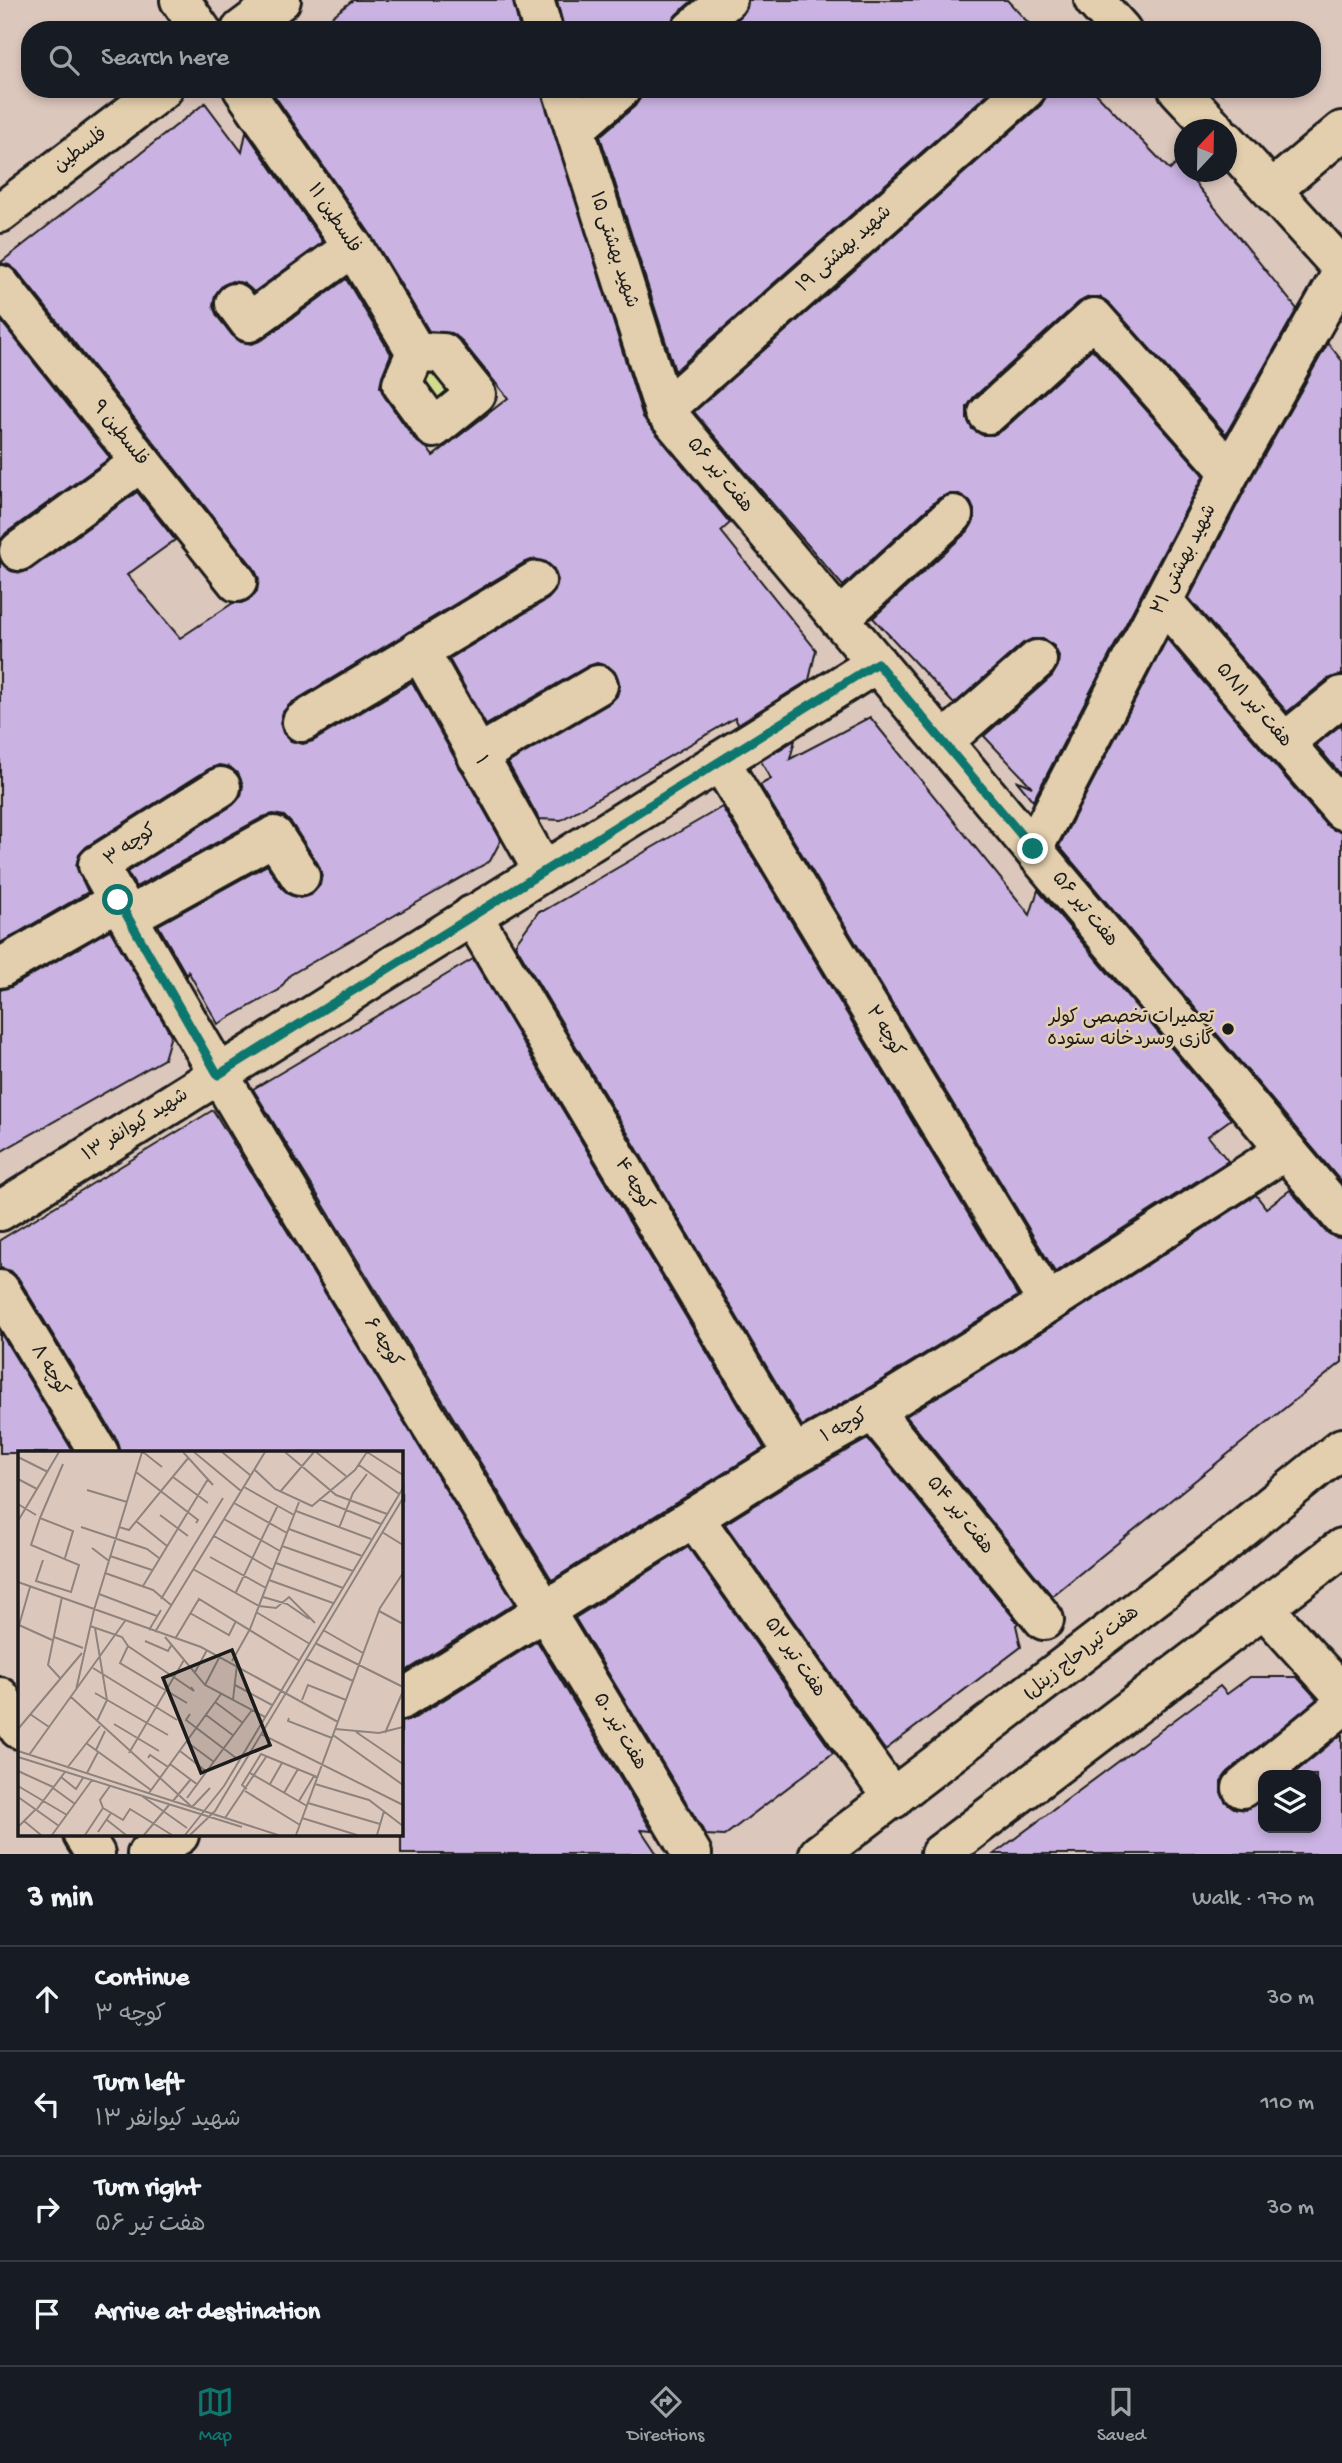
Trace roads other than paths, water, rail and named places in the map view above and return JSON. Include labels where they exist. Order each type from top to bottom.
[{"type":"street","points":[[180,0],[195,21]]},
{"type":"street","points":[[253,21],[281,0]]},
{"type":"street","points":[[534,0],[540,21]]},
{"type":"street","points":[[702,21],[727,0]]},
{"type":"street","name":"فلسطین","points":[[0,213],[151,98]]},
{"type":"street","name":"فلسطین ۱۱","points":[[249,98],[353,247],[416,352]]},
{"type":"street","name":"شهید بهشتی ۱۵","points":[[565,98],[664,410]]},
{"type":"street","points":[[575,129],[611,98]]},
{"type":"street","name":"شهید بهشتی ۱۹","points":[[664,410],[1016,98]]},
{"type":"street","points":[[1186,98],[1206,119]]},
{"type":"street","points":[[1273,189],[1342,131]]},
{"type":"street","points":[[1237,151],[1342,268]]},
{"type":"street","points":[[235,303],[249,322],[353,247]]},
{"type":"street","name":"شهید بهشتی ۲۱","points":[[1033,849],[1230,472],[1342,273]]},
{"type":"street","name":"فلسطین ۹","points":[[0,285],[237,582]]},
{"type":"street","points":[[988,414],[1094,318],[1230,472]]},
{"type":"street","name":"هفت تیر ۵۶","points":[[664,410],[1342,1217]]},
{"type":"street","points":[[19,551],[141,462]]},
{"type":"street","points":[[839,619],[953,515]]},
{"type":"street","points":[[303,722],[536,581]]},
{"type":"street","name":"هفت تیر ۵۸/۱","points":[[1164,602],[1342,810]]},
{"type":"street","name":"۱","points":[[419,650],[543,872]]},
{"type":"street","points":[[943,742],[1037,660]]},
{"type":"street","name":"شهید کیوانفر ۱۳","points":[[0,1211],[877,663]]},
{"type":"street","points":[[477,755],[598,685]]},
{"type":"street","points":[[1285,742],[1342,696]]},
{"type":"street","name":"کوچه ۲","points":[[720,761],[1048,1303]]},
{"type":"street","name":"کوچه ۳","points":[[218,1075],[99,865],[221,786]]},
{"type":"street","points":[[0,968],[274,836],[300,876]]},
{"type":"street","name":"کوچه ۴","points":[[472,915],[794,1455]]},
{"type":"street","name":"کوچه ۶","points":[[218,1075],[547,1610]]},
{"type":"street","name":"کوچه ۱","points":[[402,1699],[794,1455],[873,1411],[1048,1303],[1286,1150]]},
{"type":"street","name":"کوچه ۸","points":[[0,1290],[98,1451]]},
{"type":"street","name":"هفت تیر ۵۴","points":[[873,1411],[1044,1620]]},
{"type":"street","name":"هفت تیر(حاج زینل)","points":[[819,1854],[1212,1554],[1342,1448]]},
{"type":"street","name":"هفت تیر ۵۲","points":[[694,1518],[893,1799]]},
{"type":"street","points":[[940,1854],[1342,1548]]},
{"type":"street","points":[[1265,1609],[1342,1694]]},
{"type":"street","name":"هفت تیر ۵۰","points":[[547,1610],[692,1854]]},
{"type":"street","points":[[0,1697],[18,1727]]},
{"type":"street","points":[[1242,1788],[1342,1706]]},
{"type":"street","points":[[84,1836],[95,1854]]},
{"type":"street","points":[[147,1854],[177,1836]]},
{"type":"place","name":"تعمیرات تخصصی کولر گازی وسردخانه ستوده","points":[[1228,1029]]}]
